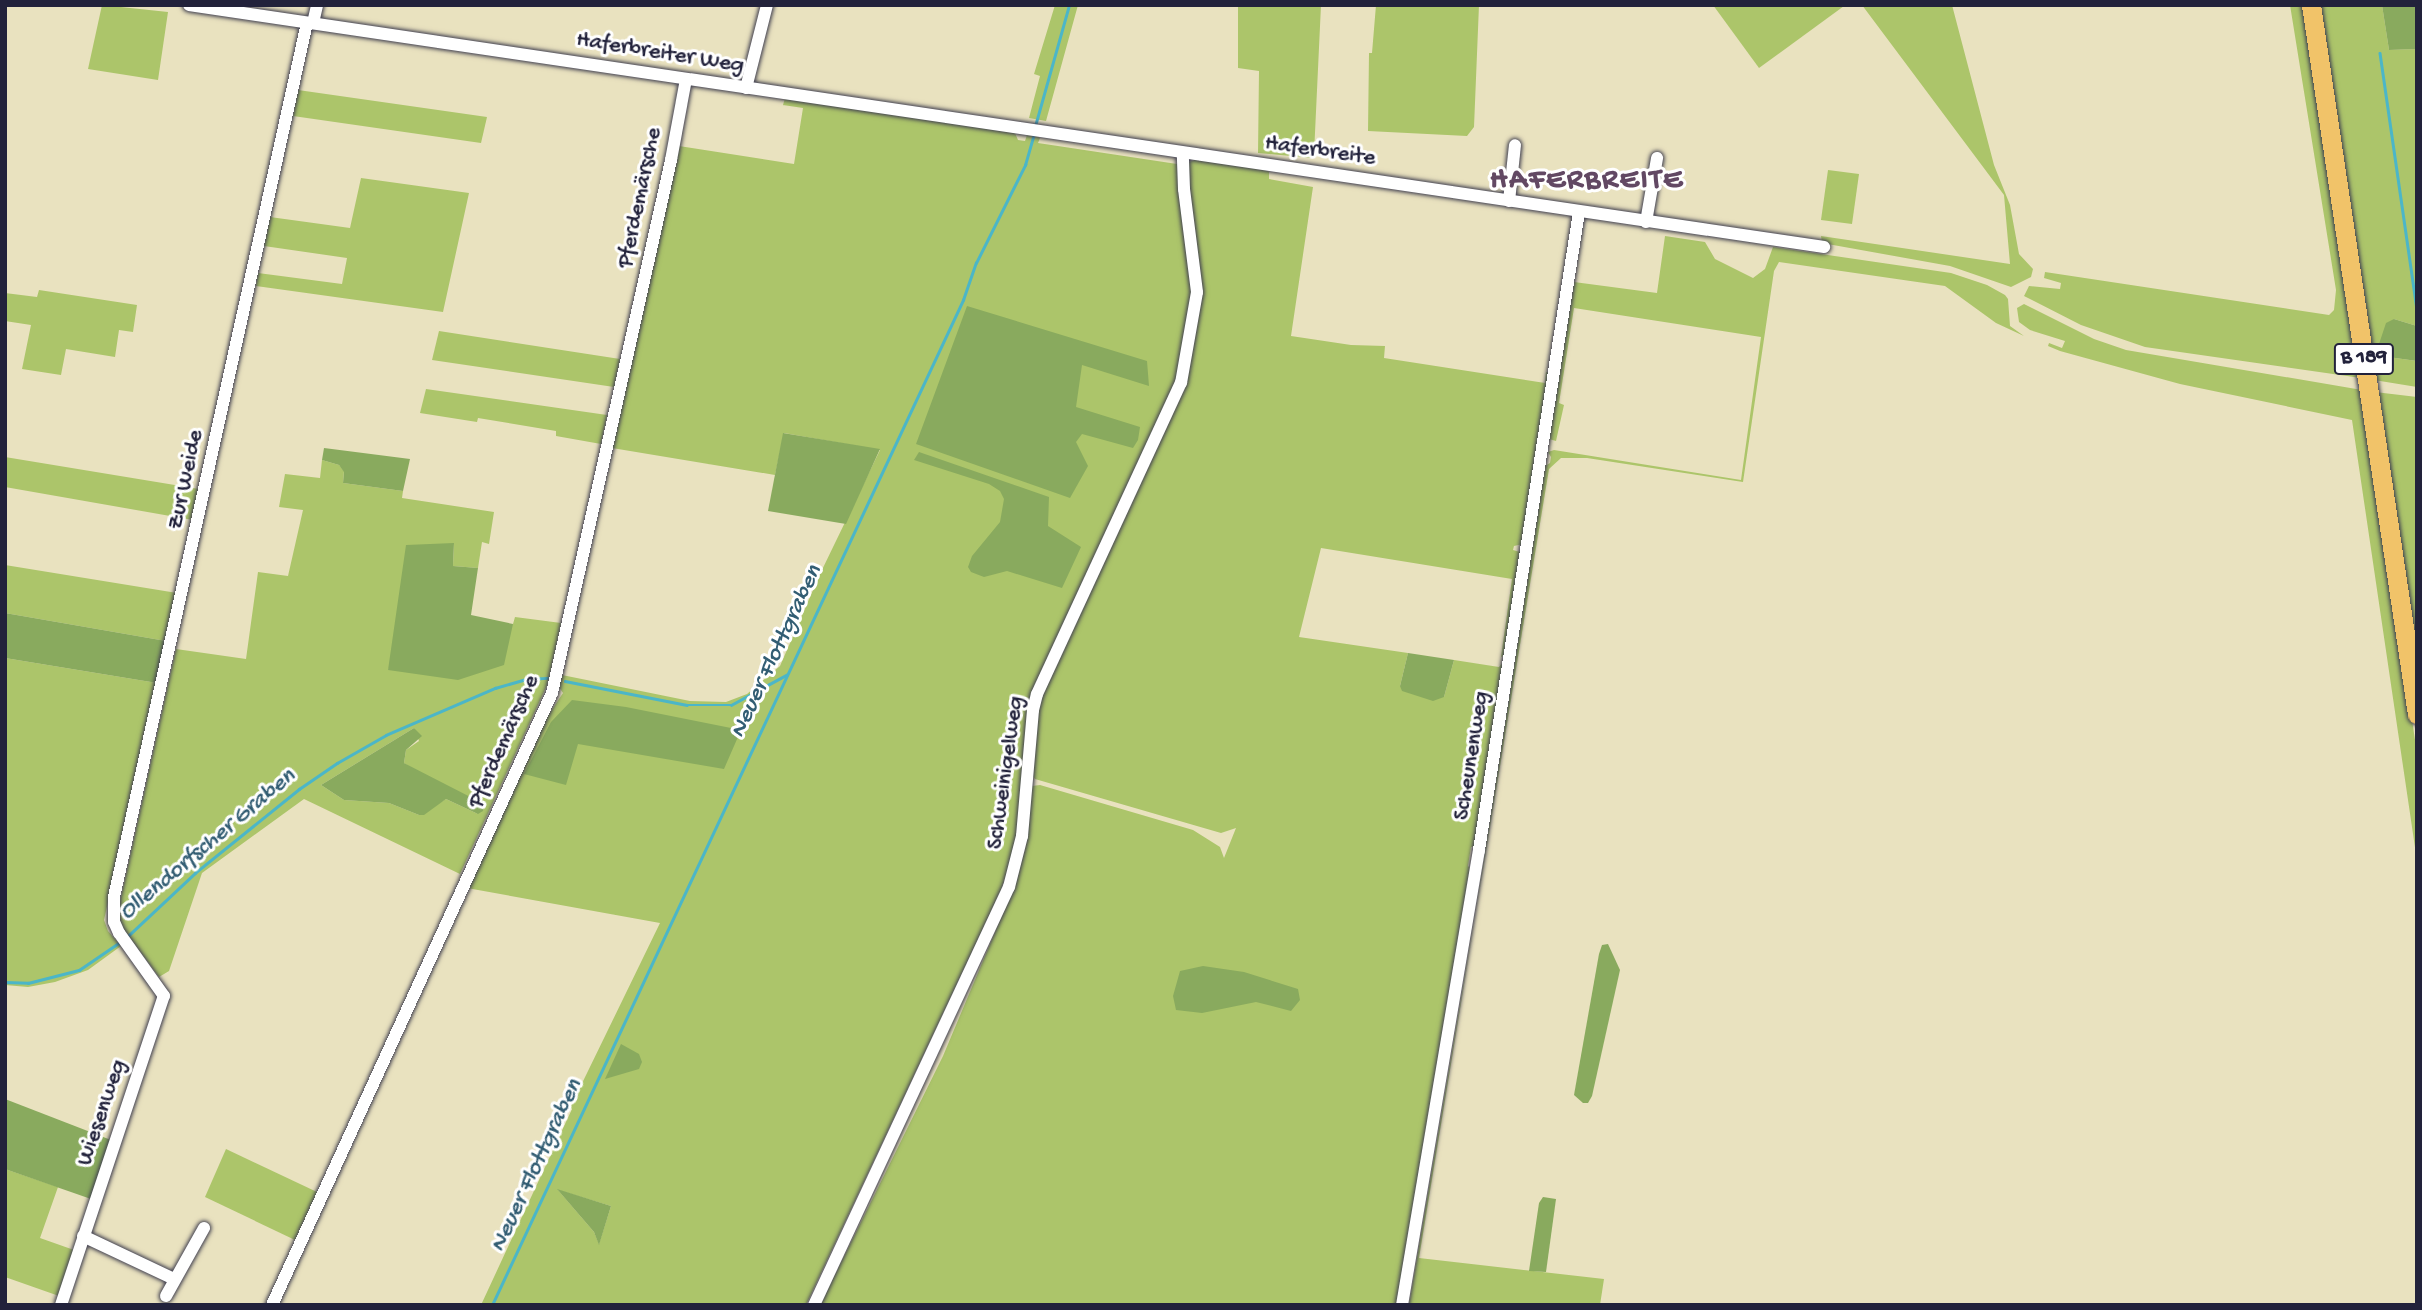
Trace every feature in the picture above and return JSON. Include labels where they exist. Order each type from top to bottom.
[{"type":"main road","name":"B 189","points":[[2311,5],[2417,714]]},
{"type":"street","name":"Haferbreiter Weg","points":[[190,5],[1125,144]]},
{"type":"street","name":"Zur Weide","points":[[122,938],[114,922],[114,897],[310,23],[317,5]]},
{"type":"street","points":[[746,88],[767,5]]},
{"type":"street","name":"Pferdemärsche","points":[[272,1305],[552,693],[663,200],[686,79]]},
{"type":"street","name":"Haferbreite","points":[[1125,144],[1824,247]]},
{"type":"street","points":[[1509,201],[1515,145]]},
{"type":"street","name":"Schweinigelweg","points":[[814,1305],[1009,887],[1022,836],[1033,710],[1037,694],[1181,383],[1197,292],[1182,172],[1183,153]]},
{"type":"street","points":[[1646,222],[1657,158]]},
{"type":"street","name":"Scheunenweg","points":[[1402,1305],[1481,836],[1579,212]]},
{"type":"street","name":"Wiesenweg","points":[[61,1305],[164,996],[122,938]]},
{"type":"street","points":[[166,1296],[174,1279],[182,1273],[204,1228]]},
{"type":"street","points":[[83,1236],[174,1279]]},
{"type":"green space","points":[[102,5],[168,12],[158,80],[88,69]]},
{"type":"green space","points":[[1055,5],[1078,5],[1046,121],[1029,118],[1040,76],[1034,74]]},
{"type":"green space","points":[[1238,5],[1321,5],[1312,158],[1258,153],[1259,71],[1238,68]]},
{"type":"green space","points":[[1376,5],[1479,5],[1474,127],[1467,136],[1368,131],[1369,53],[1372,53]]},
{"type":"green space","points":[[1713,5],[1843,5],[1844,6],[1759,68]]},
{"type":"green space","points":[[1862,5],[1952,5],[1994,165],[2010,205],[2019,254],[2033,269],[2031,277],[2011,287],[1950,266],[1822,243],[1821,236],[2010,264],[2004,195]]},
{"type":"green space","points":[[2290,5],[2304,5],[2361,378],[2145,347],[2081,325],[2024,296],[2029,286],[2060,289],[2061,283],[2044,278],[2045,272],[2329,315],[2334,310],[2336,290]]},
{"type":"green space","points":[[2317,5],[2382,5],[2389,50],[2417,49],[2417,326],[2394,319],[2388,357],[2417,361],[2417,387],[2374,380]]},
{"type":"green space","points":[[2382,5],[2417,5],[2417,49],[2389,50]]},
{"type":"green space","points":[[298,90],[487,117],[481,143],[293,116]]},
{"type":"green space","points":[[785,98],[1015,133],[1018,140],[1025,141],[1027,135],[1037,136],[1040,138],[1038,143],[1177,164],[1193,300],[1181,376],[1036,689],[1017,843],[1001,890],[806,1305],[481,1305],[572,1109],[570,1108],[660,923],[467,888],[543,723],[563,693],[559,687],[562,675],[690,701],[726,702],[747,694],[780,666],[820,574],[880,450],[784,433],[775,475],[612,448],[679,146],[794,164],[803,108],[783,105]],"holes":[[[558,1190],[611,1206],[599,1244],[594,1232]]]},
{"type":"green space","points":[[1198,159],[1263,168],[1269,172],[1269,179],[1313,187],[1291,336],[1351,345],[1385,346],[1384,358],[1545,383],[1546,372],[1550,373],[1523,544],[1514,546],[1513,550],[1520,552],[1506,655],[1501,657],[1512,579],[1321,548],[1299,637],[1408,653],[1400,686],[1444,697],[1454,660],[1499,667],[1503,662],[1476,847],[1471,847],[1468,866],[1472,870],[1398,1305],[820,1305],[943,1056],[1006,906],[1025,850],[1032,786],[1040,785],[1193,830],[1220,847],[1224,858],[1236,828],[1221,833],[1035,779],[1032,775],[1036,708],[1119,525],[1196,330],[1186,186],[1189,162]]},
{"type":"green space","points":[[1828,170],[1859,174],[1852,224],[1821,220]]},
{"type":"green space","points":[[361,178],[469,193],[443,312],[256,286],[258,273],[342,284],[347,258],[264,246],[270,217],[350,228]]},
{"type":"green space","points":[[1665,236],[1705,242],[1715,259],[1753,278],[1765,269],[1773,247],[1951,273],[1987,285],[2005,295],[2008,299],[2010,326],[2024,336],[1996,323],[1945,286],[1779,262],[1774,271],[1743,482],[1587,458],[1561,458],[1549,469],[1419,1258],[1604,1279],[1600,1305],[1409,1305],[1476,912],[1545,466],[1550,463],[1551,457],[1548,452],[1554,450],[1741,480],[1761,337],[1574,308],[1559,403],[1564,405],[1556,441],[1549,439],[1574,282],[1657,293]]},
{"type":"green space","points":[[39,290],[137,305],[133,332],[119,330],[115,357],[66,349],[61,375],[22,369],[31,325],[5,321],[5,293],[37,297]]},
{"type":"green space","points":[[2024,304],[2094,339],[2126,350],[2362,390],[2417,753],[2417,861],[2352,420],[2180,384],[2060,351],[2048,346],[2049,343],[2062,348],[2065,341],[2030,330],[2019,322],[2017,308]]},
{"type":"green space","points":[[967,306],[1147,361],[1149,386],[1082,365],[1076,407],[1140,427],[1138,440],[1133,448],[1082,434],[1076,442],[1088,466],[1070,498],[916,444]]},
{"type":"green space","points":[[2394,319],[2417,326],[2417,361],[2388,357],[2378,347],[2386,323]]},
{"type":"green space","points":[[439,331],[620,359],[614,387],[432,360]]},
{"type":"green space","points":[[426,389],[607,415],[601,444],[556,436],[556,431],[478,418],[477,422],[420,413]]},
{"type":"green space","points":[[2375,392],[2417,397],[2417,670]]},
{"type":"green space","points":[[783,433],[880,449],[846,524],[768,511]]},
{"type":"green space","points":[[324,448],[410,459],[403,491],[343,483],[344,472],[339,465],[322,460]]},
{"type":"green space","points":[[919,452],[1049,497],[1048,526],[1081,547],[1062,588],[1007,571],[984,577],[971,572],[968,567],[972,556],[1000,522],[1004,499],[1000,491],[989,484],[914,460]]},
{"type":"green space","points":[[5,457],[199,489],[193,520],[5,487]]},
{"type":"green space","points":[[322,460],[339,465],[344,471],[343,483],[403,491],[402,498],[494,512],[489,544],[482,542],[478,568],[453,566],[454,543],[388,670],[513,624],[515,617],[561,623],[548,683],[460,874],[304,799],[202,873],[169,971],[159,977],[119,923],[120,902],[176,649],[246,659],[258,572],[288,576],[303,510],[279,507],[285,474],[320,478]],"holes":[[[414,728],[419,741],[406,750],[404,763],[478,814],[446,799],[419,815],[389,803],[344,800],[321,785]]]},
{"type":"green space","points":[[454,543],[453,566],[478,568],[471,615],[513,624],[504,665],[458,680],[388,670],[406,545]]},
{"type":"green space","points":[[5,565],[177,593],[166,641],[5,613]]},
{"type":"green space","points":[[5,613],[166,641],[157,683],[5,658]]},
{"type":"green space","points":[[1408,653],[1454,660],[1444,697],[1433,701],[1402,691],[1400,686]]},
{"type":"green space","points":[[5,658],[157,683],[104,920],[108,931],[121,946],[88,970],[55,982],[28,987],[5,985]]},
{"type":"green space","points":[[572,700],[626,707],[741,730],[724,769],[578,744],[566,785],[524,774],[551,722]]},
{"type":"green space","points":[[414,728],[422,736],[406,750],[404,763],[484,804],[483,811],[478,814],[446,799],[424,815],[419,815],[389,803],[344,800],[321,785]]},
{"type":"green space","points":[[1608,944],[1620,970],[1592,1096],[1588,1103],[1583,1103],[1574,1095],[1599,954],[1602,945]]},
{"type":"green space","points":[[1203,966],[1244,972],[1298,989],[1300,1000],[1291,1011],[1256,1002],[1202,1013],[1176,1010],[1173,996],[1180,971]]},
{"type":"green space","points":[[621,1044],[639,1054],[642,1062],[639,1069],[605,1079]]},
{"type":"green space","points":[[5,1099],[111,1140],[91,1199],[5,1169]]},
{"type":"green space","points":[[226,1149],[317,1192],[295,1240],[205,1197]]},
{"type":"green space","points":[[5,1169],[58,1187],[40,1238],[74,1250],[59,1296],[5,1277]]},
{"type":"green space","points":[[557,1189],[611,1206],[599,1245],[594,1232]]},
{"type":"green space","points":[[1543,1197],[1556,1199],[1546,1272],[1529,1271],[1539,1203]]},
{"type":"waterway","name":"Neuer Flottgraben","points":[[1035,126],[1069,5]]},
{"type":"waterway","points":[[2380,53],[2417,309]]},
{"type":"waterway","name":"Neuer Flottgraben","points":[[492,1305],[963,300],[976,263],[1025,165],[1034,133]]},
{"type":"waterway","name":"Ollendorfscher Graben","points":[[565,681],[687,705],[731,705],[786,675]]},
{"type":"waterway","name":"Ollendorfscher Graben","points":[[128,936],[195,873],[299,789],[337,763],[386,735],[495,688],[526,679],[547,678]]},
{"type":"waterway","name":"Ollendorfscher Graben","points":[[5,982],[28,983],[79,970],[120,942]]},
{"type":"district","name":"HAFERBREITE","points":[[1587,182]]}]
